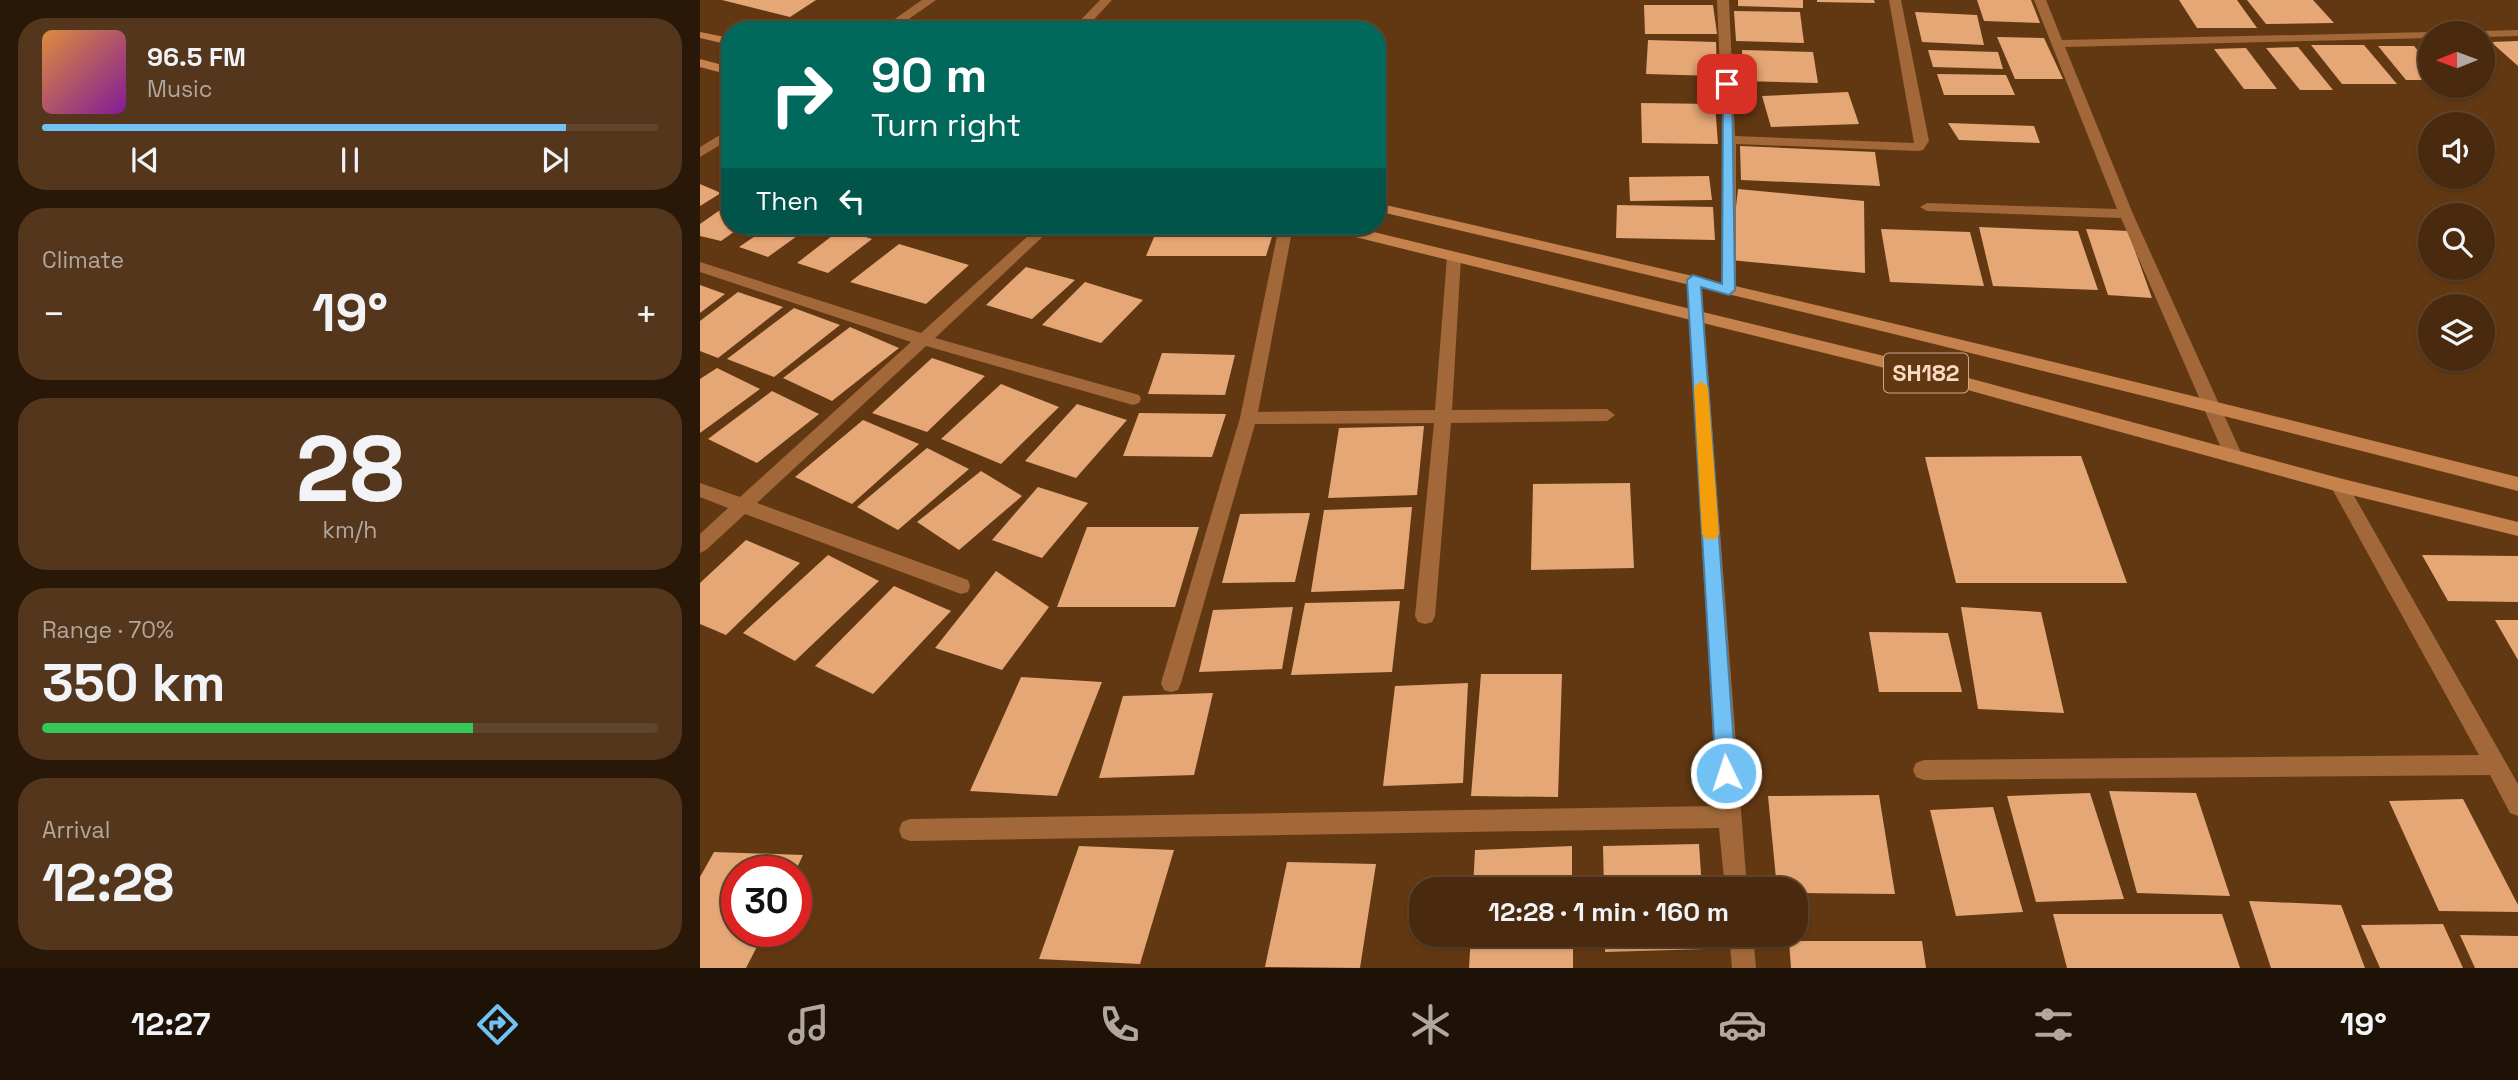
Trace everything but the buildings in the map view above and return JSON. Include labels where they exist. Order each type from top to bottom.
[{"type":"main road","points":[[700,35],[721,40]]},
{"type":"main road","points":[[700,63],[721,69]]},
{"type":"main road","name":"SH182","points":[[1386,209],[1693,280],[2212,406],[2518,484]]},
{"type":"main road","name":"SH182","points":[[1367,235],[1913,369],[2339,485],[2518,529]]},
{"type":"street","points":[[898,21],[930,0]]},
{"type":"street","points":[[1086,21],[1106,0]]},
{"type":"street","points":[[1723,0],[1729,140],[1729,290]]},
{"type":"street","points":[[1729,140],[1918,147],[1922,141],[1895,0]]},
{"type":"street","points":[[2040,0],[2126,214],[2234,457]]},
{"type":"street","points":[[2496,34],[2518,33]]},
{"type":"street","points":[[2059,44],[2418,35]]},
{"type":"street","points":[[700,153],[721,139]]},
{"type":"street","points":[[1927,207],[2126,214]]},
{"type":"street","points":[[700,545],[1037,235]]},
{"type":"street","points":[[1171,683],[1248,418],[1284,235]]},
{"type":"street","points":[[1425,616],[1454,257]]},
{"type":"street","points":[[700,267],[924,340],[1133,399]]},
{"type":"street","points":[[1693,280],[1735,877]]},
{"type":"street","points":[[1248,418],[1608,415]]},
{"type":"street","points":[[2339,485],[2518,805]]},
{"type":"street","points":[[700,490],[961,586]]},
{"type":"street","points":[[1924,770],[2495,765]]},
{"type":"street","points":[[910,830],[1729,817]]},
{"type":"street","points":[[1742,947],[1744,968]]},
{"type":"slow traffic","points":[[1701,387],[1711,534]]},
{"type":"route","points":[[1726,773],[1693,280],[1729,290],[1727,84]]}]
